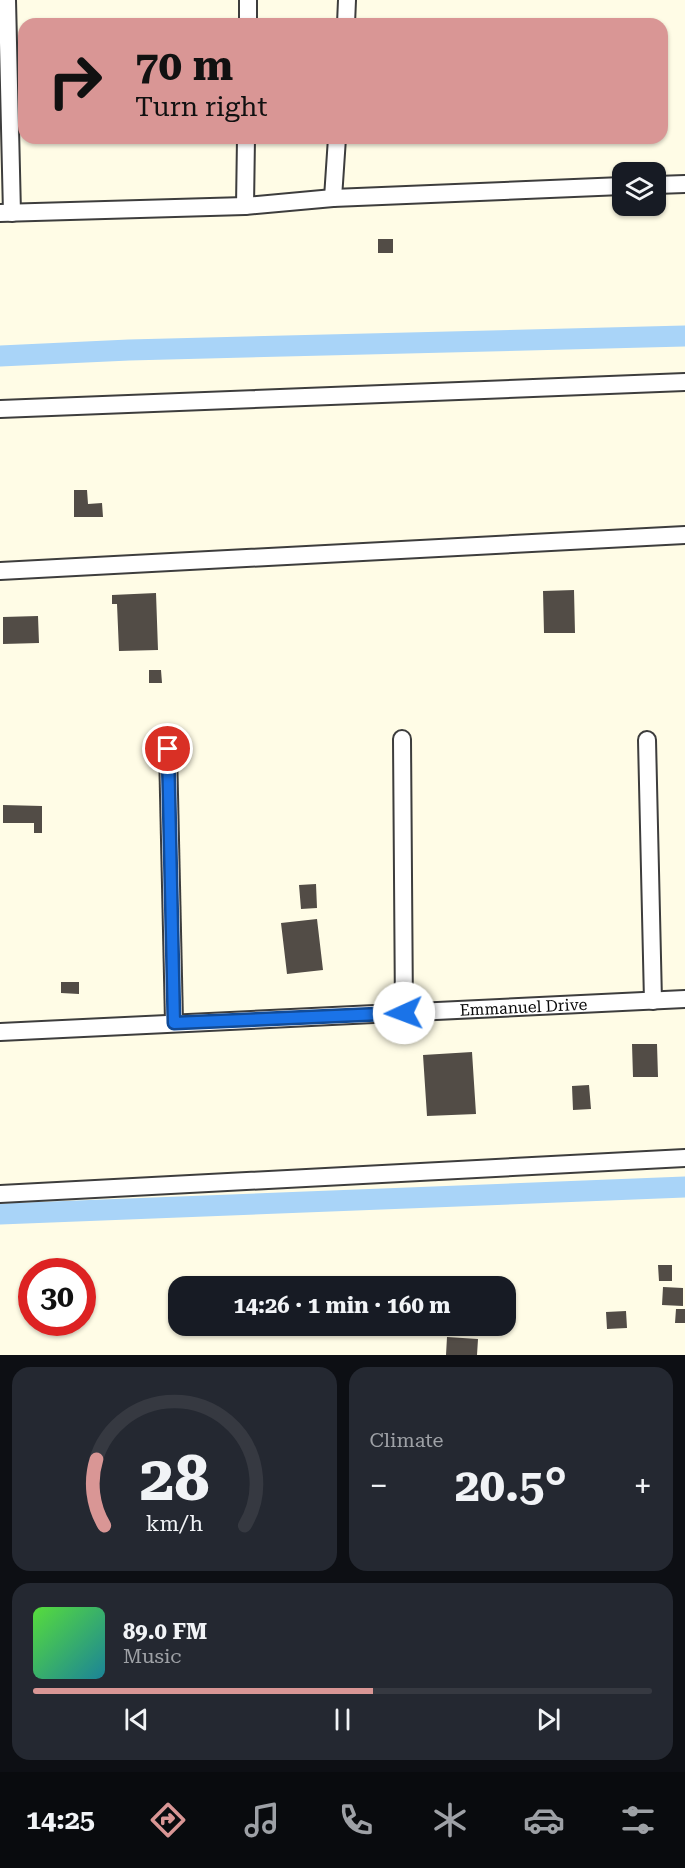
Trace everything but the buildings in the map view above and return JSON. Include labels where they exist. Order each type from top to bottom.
[{"type":"street","points":[[7,0],[6,213],[245,206],[333,198],[612,186]]},
{"type":"street","points":[[248,0],[248,18]]},
{"type":"street","points":[[346,18],[347,0]]},
{"type":"street","points":[[245,206],[246,144]]},
{"type":"street","points":[[333,198],[337,144]]},
{"type":"street","points":[[666,185],[685,184]]},
{"type":"street","points":[[0,409],[685,382]]},
{"type":"street","points":[[0,571],[685,535]]},
{"type":"street","points":[[402,739],[404,1013]]},
{"type":"street","points":[[646,740],[653,1000]]},
{"type":"street","points":[[168,749],[174,1023]]},
{"type":"street","name":"Emmanuel Drive","points":[[0,1032],[685,999]]},
{"type":"street","points":[[0,1194],[685,1158]]},
{"type":"waterway","points":[[0,356],[129,350],[685,336]]},
{"type":"waterway","points":[[0,1214],[685,1187]]},
{"type":"route","points":[[168,749],[174,1023],[404,1013]]}]
